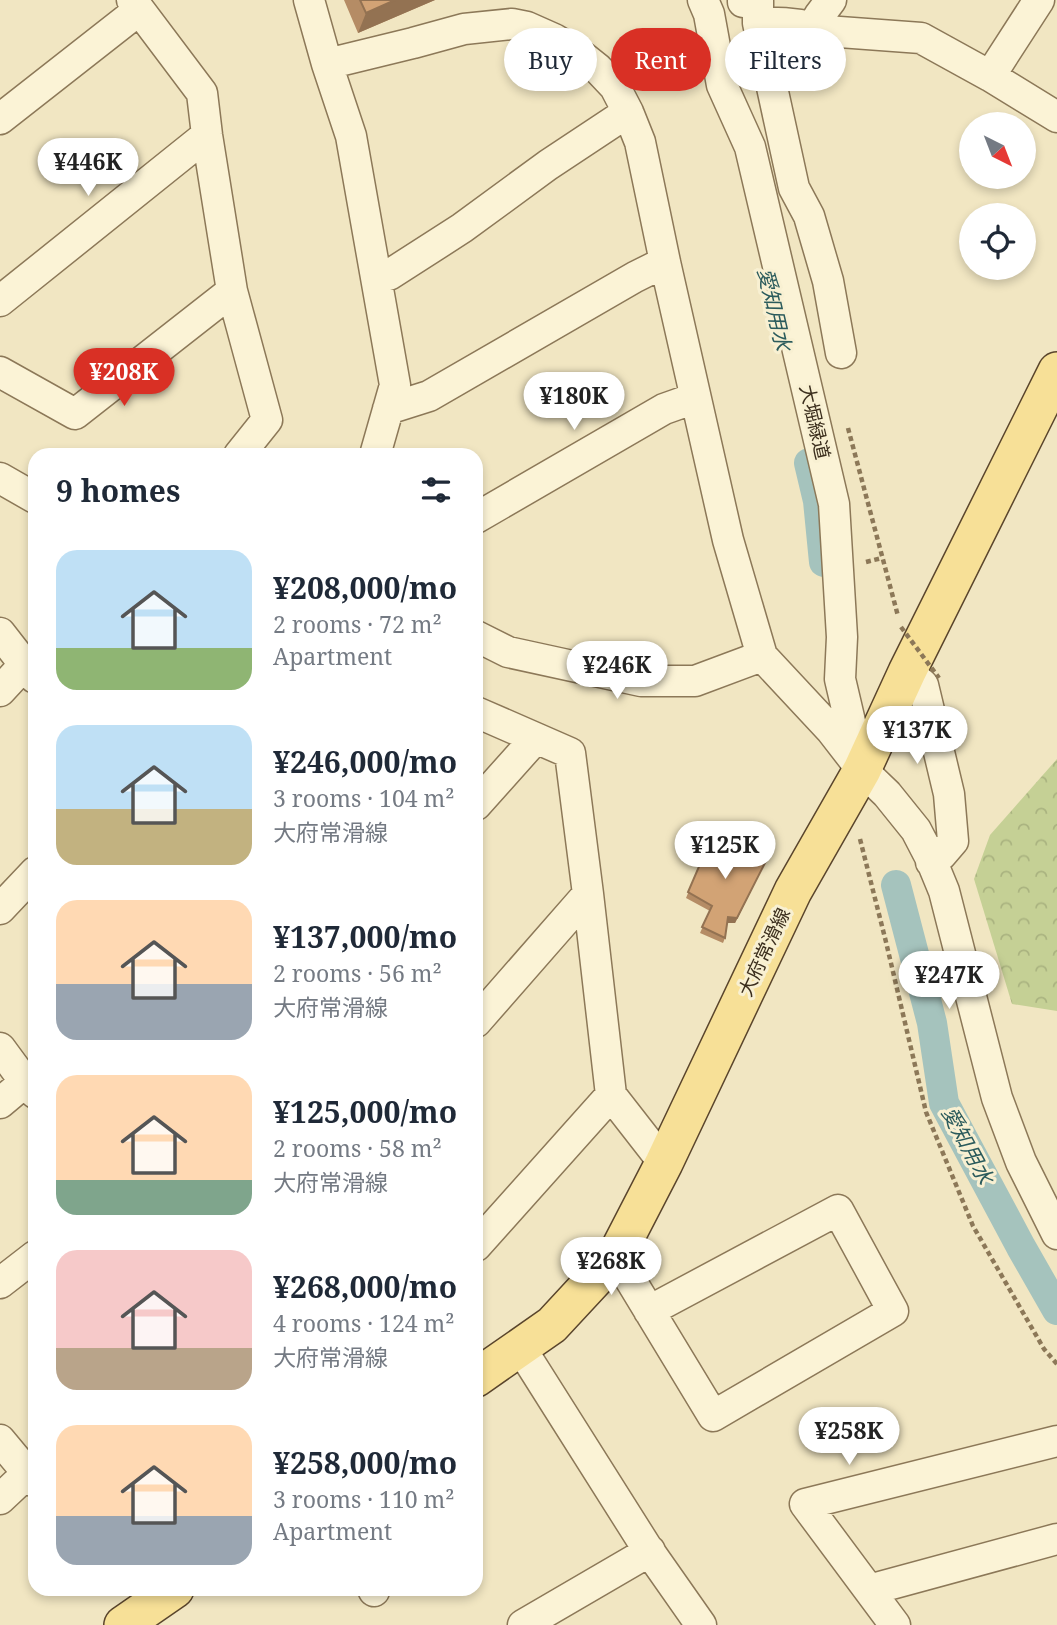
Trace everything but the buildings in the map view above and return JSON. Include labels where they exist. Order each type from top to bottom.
[{"type":"main road","name":"大府常滑線","points":[[483,1373],[552,1325],[616,1256],[664,1163],[793,891],[862,770],[923,675],[1057,371]]},
{"type":"main road","points":[[127,1624],[165,1596]]},
{"type":"street","points":[[309,0],[351,136],[395,385],[377,448]]},
{"type":"street","name":"大堀緑道","points":[[703,0],[709,14],[722,85],[750,146],[834,504],[842,637],[840,678],[862,770]]},
{"type":"street","points":[[754,6],[776,22],[817,28],[819,16],[831,0]]},
{"type":"street","points":[[990,76],[1039,0]]},
{"type":"street","points":[[0,120],[136,5],[202,93],[232,291],[267,420],[245,448]]},
{"type":"street","points":[[754,6],[794,188],[809,216],[828,281],[841,353]]},
{"type":"street","points":[[327,64],[464,29],[512,24],[554,38],[598,69],[615,87],[640,142],[728,540],[762,656],[831,730],[862,770],[887,794],[916,830],[944,891],[997,1098],[1021,1162],[1057,1234]]},
{"type":"street","points":[[846,33],[921,38],[1057,117]]},
{"type":"street","points":[[376,276],[389,275],[462,228],[548,165],[628,112]]},
{"type":"street","points":[[0,301],[207,135]]},
{"type":"street","points":[[388,409],[429,396],[665,262]]},
{"type":"street","points":[[0,372],[75,414],[232,291]]},
{"type":"street","points":[[483,514],[664,409],[695,398]]},
{"type":"street","points":[[0,478],[28,494]]},
{"type":"street","points":[[0,633],[28,668]]},
{"type":"street","points":[[483,640],[508,653],[641,681],[695,681],[762,656]]},
{"type":"street","points":[[0,691],[28,672]]},
{"type":"street","points":[[923,675],[923,685],[949,793],[953,841],[931,862]]},
{"type":"street","points":[[483,715],[570,753],[611,1095],[664,1163]]},
{"type":"street","points":[[483,797],[535,739]]},
{"type":"street","points":[[0,909],[28,879]]},
{"type":"street","points":[[483,1014],[588,894]]},
{"type":"street","points":[[0,1048],[28,1085]]},
{"type":"street","points":[[0,1103],[28,1089]]},
{"type":"street","points":[[483,1238],[611,1095]]},
{"type":"street","points":[[616,1256],[649,1311],[713,1416],[893,1311],[838,1210],[649,1311]]},
{"type":"street","points":[[0,1283],[28,1261]]},
{"type":"street","points":[[520,1347],[650,1552],[701,1625]]},
{"type":"street","points":[[0,1440],[17,1489]]},
{"type":"street","points":[[895,1625],[805,1504],[1057,1441]]},
{"type":"street","points":[[869,1590],[1057,1539]]},
{"type":"street","points":[[523,1625],[650,1552]]},
{"type":"path","points":[[886,574],[901,627],[923,675]]},
{"type":"path","points":[[894,802],[858,832],[926,1112],[973,1226],[1044,1349],[1057,1364]]},
{"type":"green space","points":[[1057,759],[1057,1011],[1012,1004],[974,879],[990,835]]},
{"type":"waterway","name":"愛知用水","points":[[809,463],[818,501],[824,562]]},
{"type":"waterway","name":"愛知用水","points":[[896,885],[932,1023],[944,1103],[1057,1310]]}]
